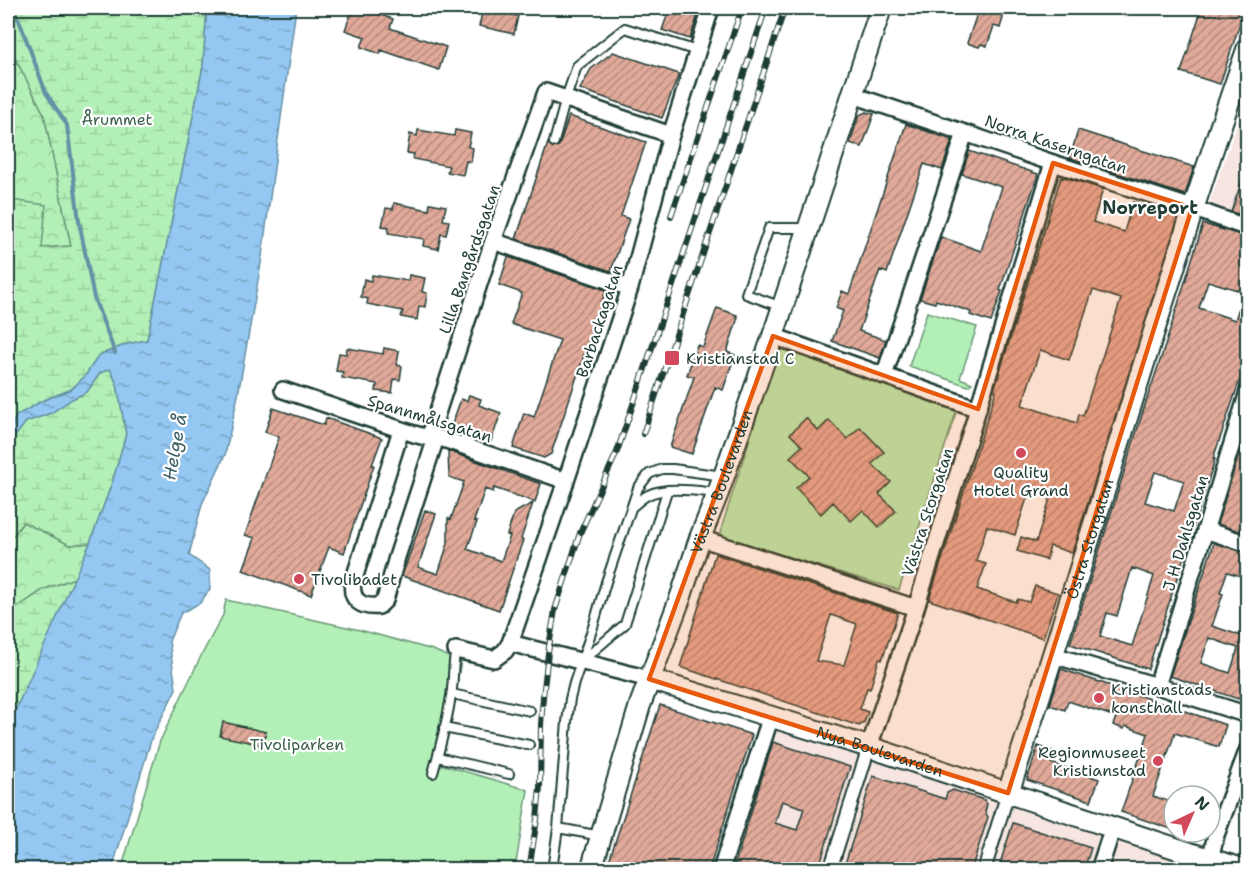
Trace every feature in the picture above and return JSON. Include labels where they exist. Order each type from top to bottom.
[{"type":"street","name":"Barbackagatan","points":[[510,643],[630,288],[670,135],[711,8]]},
{"type":"street","name":"Västra Boulevarden","points":[[591,870],[649,679],[681,596],[773,336],[881,8]]},
{"type":"street","name":"Östra Storgatan","points":[[984,870],[1192,208],[1248,47]]},
{"type":"street","name":"Lilla Bangårdsgatan","points":[[401,430],[353,582],[354,598],[368,606],[379,606],[385,600],[493,241],[546,92],[566,98]]},
{"type":"street","name":"Norra Kaserngatan","points":[[853,95],[1248,228]]},
{"type":"street","points":[[566,98],[670,135]]},
{"type":"street","points":[[884,376],[965,133]]},
{"type":"street","name":"Västra Storgatan","points":[[830,870],[868,747],[916,608],[1053,163]]},
{"type":"street","points":[[493,241],[630,288]]},
{"type":"street","points":[[773,336],[978,409]]},
{"type":"street","name":"Spannmålsgatan","points":[[283,390],[401,430],[443,439],[566,480]]},
{"type":"street","name":"J H Dahlsgatan","points":[[1157,686],[1248,392]]},
{"type":"street","points":[[1205,530],[1248,544]]},
{"type":"street","points":[[700,538],[916,608]]},
{"type":"street","points":[[456,650],[494,658],[505,651],[510,643]]},
{"type":"street","name":"Nya Boulevarden","points":[[510,643],[649,679],[771,716],[1246,870]]},
{"type":"street","points":[[1053,655],[1248,715]]},
{"type":"street","points":[[721,870],[771,716]]},
{"type":"street","points":[[1210,859],[1216,835],[1246,759]]},
{"type":"street","points":[[1099,870],[1113,827]]},
{"type":"lane","points":[[554,142],[577,66],[625,28],[697,51]]},
{"type":"lane","points":[[782,308],[746,294],[769,228],[809,228]]},
{"type":"lane","points":[[552,870],[567,722],[574,683],[638,488],[649,474],[656,470],[673,469],[721,485]]},
{"type":"lane","points":[[632,507],[648,495],[658,491],[721,485]]},
{"type":"lane","points":[[581,661],[625,624],[667,491]]},
{"type":"lane","points":[[433,773],[452,694],[456,650]]},
{"type":"lane","points":[[452,694],[530,711]]},
{"type":"lane","points":[[444,728],[529,745]]},
{"type":"lane","points":[[438,757],[509,774]]},
{"type":"lane","points":[[558,828],[601,836]]},
{"type":"highlighted area","points":[[1053,163],[1192,208],[1008,793],[649,679],[773,336],[978,409]]},
{"type":"shaded area","points":[[1247,96],[1247,217],[1209,204]]},
{"type":"shaded area","points":[[767,727],[1211,869],[722,870]]},
{"type":"green space","name":"Årummet","points":[[8,8],[207,8],[203,66],[147,340],[127,344],[99,355],[85,376],[72,389],[42,401],[16,416],[8,436],[8,204],[11,200],[46,205],[42,248],[71,246],[44,114],[8,44]]},
{"type":"green space","points":[[8,44],[44,114],[71,246],[42,248],[12,200],[8,204]]},
{"type":"green space","points":[[927,312],[977,327],[960,378],[972,383],[968,386],[909,366]]},
{"type":"green space","points":[[788,349],[958,406],[899,590],[728,539],[721,534],[777,354],[781,350]]},
{"type":"green space","points":[[110,369],[117,384],[126,434],[113,480],[90,543],[70,545],[23,522],[14,535],[8,534],[8,452],[13,439],[26,422],[51,413],[87,392],[100,373]]},
{"type":"green space","points":[[23,522],[70,545],[90,543],[75,578],[43,590],[8,614],[8,534],[14,535]]},
{"type":"green space","points":[[75,578],[8,727],[8,614],[43,590]]},
{"type":"green space","name":"Tivoliparken","points":[[226,600],[360,630],[433,650],[461,662],[440,764],[528,790],[515,869],[121,870],[160,741],[223,615]]},
{"type":"water","name":"Helge å","points":[[207,8],[296,8],[261,263],[238,395],[225,455],[202,504],[189,555],[210,570],[210,589],[200,603],[181,613],[169,641],[176,689],[152,737],[112,869],[8,869],[8,727],[90,543],[113,480],[126,434],[117,384],[110,369],[100,373],[87,392],[51,413],[26,422],[13,439],[8,452],[8,436],[16,416],[42,401],[72,389],[85,376],[99,355],[127,344],[147,340],[203,66]]},
{"type":"building","points":[[353,8],[393,19],[390,28],[446,47],[439,70],[381,50],[380,54],[361,47],[365,37],[345,30]]},
{"type":"building","points":[[670,8],[700,8],[690,39],[662,30]]},
{"type":"building","points":[[979,8],[1006,8],[1000,28],[994,26],[987,46],[981,44],[979,47],[967,43]]},
{"type":"building","points":[[1202,8],[1245,8],[1220,84],[1181,72]]},
{"type":"building","points":[[483,9],[518,16],[514,34],[479,26]]},
{"type":"building","points":[[613,52],[679,74],[662,118],[580,89],[591,69]]},
{"type":"building","points":[[866,112],[874,114],[862,147],[850,143],[859,115]]},
{"type":"building","points":[[569,116],[646,142],[621,216],[629,219],[611,271],[516,239],[548,143],[553,148],[559,146]]},
{"type":"building","points":[[906,124],[952,140],[942,170],[924,164],[887,273],[880,270],[859,331],[886,340],[880,358],[832,341],[843,311],[836,308],[842,291],[849,294]]},
{"type":"building","points":[[418,130],[454,136],[455,130],[471,133],[468,147],[473,148],[471,162],[466,161],[463,175],[447,172],[449,166],[413,159],[414,154],[407,153],[410,134],[417,136]]},
{"type":"building","points":[[1078,130],[1194,167],[1185,195],[1070,158]]},
{"type":"building","points":[[969,151],[1038,174],[991,322],[970,315],[971,312],[936,300],[935,303],[920,299],[941,237],[981,251],[1002,187],[962,174]]},
{"type":"building","points":[[1246,169],[1248,169],[1248,217],[1231,212]]},
{"type":"building","points":[[1061,177],[1103,189],[1093,222],[1124,232],[1133,202],[1178,218],[1072,553],[1050,546],[1046,560],[1017,551],[1021,537],[1036,542],[1052,493],[1031,486],[1015,535],[987,526],[976,561],[986,564],[977,589],[1016,602],[1018,599],[1029,602],[1035,586],[1058,593],[1043,638],[929,600],[996,391],[994,390]],"holes":[[[1093,290],[1121,299],[1083,416],[1079,414],[1077,423],[1022,405],[1040,350],[1069,360]]]},
{"type":"building","points":[[394,203],[429,210],[430,203],[446,206],[443,220],[449,221],[446,235],[441,234],[438,249],[423,246],[424,239],[388,233],[389,227],[382,226],[386,208],[393,209]]},
{"type":"building","points":[[1203,224],[1248,237],[1248,356],[1213,459],[1215,459],[1148,669],[1070,644]],"holes":[[[1208,281],[1244,292],[1235,320],[1199,308]],[[1155,472],[1184,481],[1174,511],[1145,502]],[[1132,568],[1154,576],[1132,646],[1100,636],[1107,613],[1117,616]]]},
{"type":"building","points":[[508,257],[606,290],[551,454],[544,458],[513,448],[524,413],[534,417],[560,340],[511,324],[522,293],[499,285]]},
{"type":"building","points":[[372,275],[408,281],[409,275],[425,278],[422,292],[427,293],[425,307],[419,306],[417,320],[401,317],[403,311],[367,304],[368,299],[361,297],[364,279],[371,281]]},
{"type":"building","points":[[717,308],[738,317],[727,352],[735,355],[723,390],[715,387],[692,454],[670,447],[694,377],[687,375],[697,345],[703,347]]},
{"type":"building","points":[[347,348],[383,354],[384,348],[399,351],[397,365],[402,366],[400,380],[394,379],[392,393],[376,391],[377,384],[342,378],[343,372],[336,371],[339,353],[346,354]]},
{"type":"building","points":[[469,395],[481,399],[479,405],[501,413],[491,441],[451,427],[461,399],[467,401]]},
{"type":"building","points":[[273,408],[324,425],[326,418],[382,438],[344,553],[329,547],[311,595],[243,570],[255,538],[245,535],[279,437],[265,432]]},
{"type":"building","points":[[806,418],[818,431],[829,420],[847,439],[860,427],[884,452],[872,464],[891,482],[879,494],[896,511],[879,527],[863,510],[851,521],[833,502],[821,514],[796,488],[809,476],[790,457],[802,446],[790,434]]},
{"type":"building","points":[[1245,435],[1248,435],[1248,534],[1217,524]]},
{"type":"building","points":[[448,451],[541,484],[535,502],[494,488],[493,492],[485,489],[474,521],[477,522],[467,549],[501,561],[510,536],[507,535],[514,513],[533,503],[499,610],[402,576],[425,510],[436,514],[418,567],[438,574],[448,543],[448,518],[451,519],[464,482],[449,477]]},
{"type":"building","points":[[1214,543],[1248,553],[1248,578],[1227,572],[1220,593],[1223,594],[1212,626],[1242,636],[1245,626],[1248,626],[1248,686],[1245,695],[1238,699],[1170,676]],"holes":[[[1209,638],[1238,648],[1230,673],[1201,663]]]},
{"type":"building","points":[[715,554],[898,613],[882,660],[879,659],[870,689],[867,688],[860,709],[868,712],[864,723],[859,726],[680,667]],"holes":[[[831,615],[857,624],[844,665],[816,661]]]},
{"type":"building","points":[[1061,669],[1226,725],[1219,747],[1175,733],[1153,796],[1162,799],[1162,826],[1121,812],[1148,734],[1125,726],[1124,729],[1113,725],[1116,717],[1068,701],[1065,710],[1050,705]]},
{"type":"building","points":[[660,705],[752,735],[709,870],[655,870],[634,863],[632,870],[606,870]]},
{"type":"building","points":[[223,722],[266,732],[263,745],[220,736]]},
{"type":"building","points":[[773,742],[850,767],[818,870],[733,870]],"holes":[[[782,801],[804,808],[797,830],[775,823]]]},
{"type":"building","points":[[1038,746],[1055,752],[1051,763],[1099,779],[1091,801],[1027,780]]},
{"type":"building","points":[[873,776],[945,799],[947,793],[953,790],[984,800],[987,804],[985,812],[988,817],[971,870],[843,870]]},
{"type":"building","points":[[1013,823],[1091,848],[1084,870],[1044,870],[1028,864],[1026,870],[998,870]]},
{"type":"waterway","points":[[12,8],[19,20],[46,93],[67,125],[79,221],[94,298],[115,353]]},
{"type":"railway","points":[[671,216],[742,8]]},
{"type":"railway","points":[[529,870],[540,787],[543,697],[555,610],[580,533],[617,452],[766,8]]},
{"type":"railway","points":[[643,434],[785,8]]},
{"type":"place","name":"Kristianstad C","points":[[672,358]]},
{"type":"place","name":"Quality Hotel Grand","points":[[1021,453]]},
{"type":"place","name":"Tivolibadet","points":[[299,579]]},
{"type":"place","name":"Kristianstads konsthall","points":[[1099,698]]},
{"type":"place","name":"Regionmuseet Kristianstad","points":[[1158,761]]},
{"type":"district","name":"Norreport","points":[[1150,208]]}]
